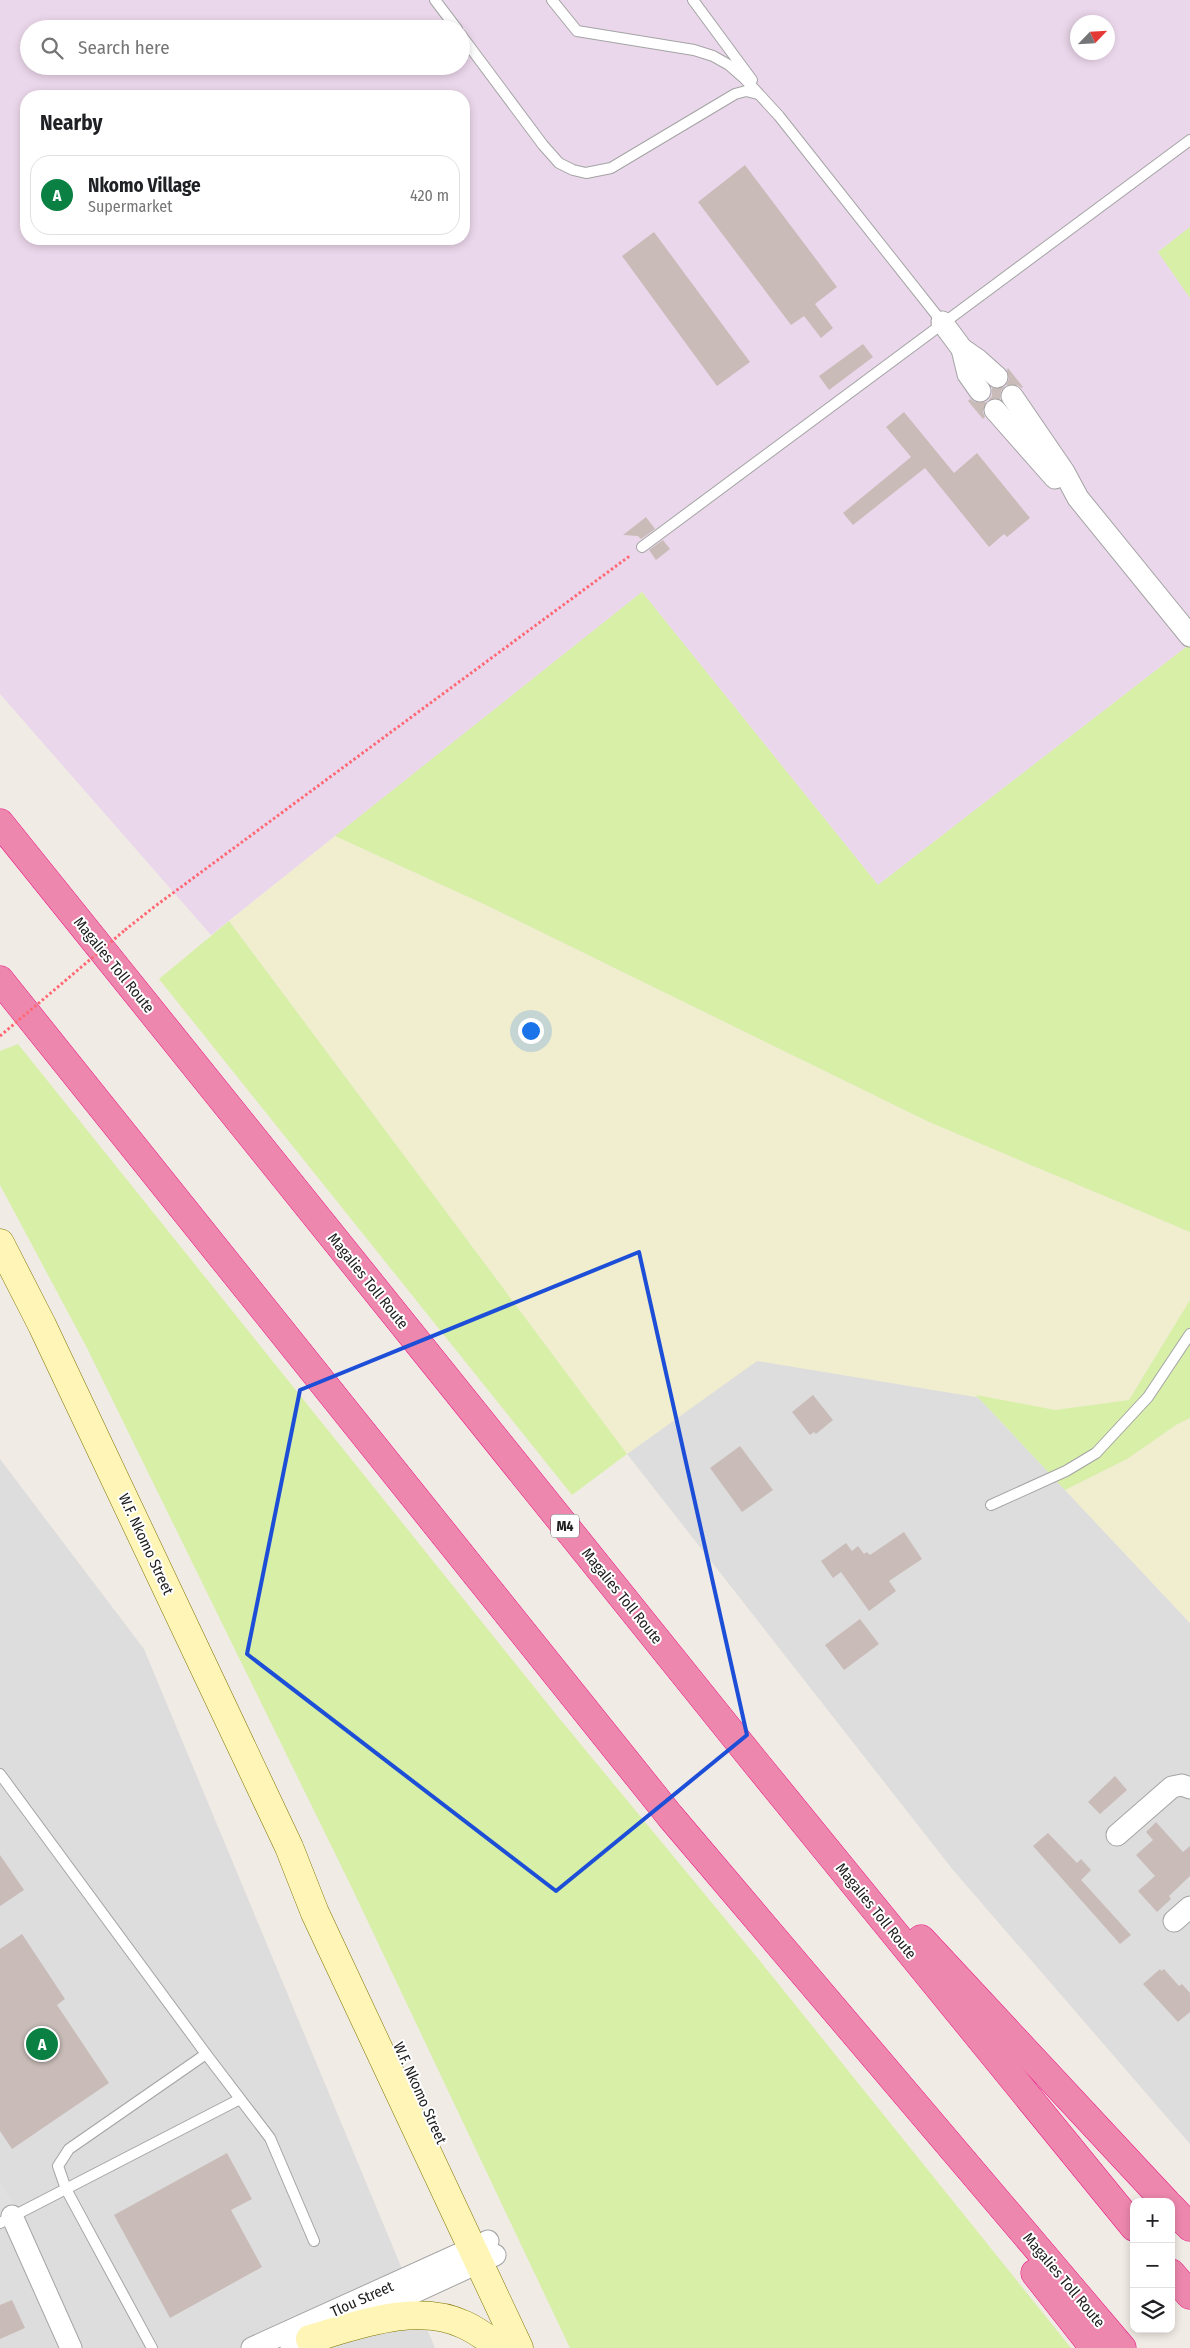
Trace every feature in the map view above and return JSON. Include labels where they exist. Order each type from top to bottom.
[{"type":"highway","name":"Magalies Toll Route","points":[[0,823],[751,1757],[1130,2222]]},
{"type":"highway","name":"Magalies Toll Route","points":[[0,980],[670,1816],[1122,2348]]},
{"type":"highway","points":[[751,1757],[1162,2198]]},
{"type":"highway","points":[[670,1816],[1094,2348]]},
{"type":"highway","points":[[1175,2211],[1190,2227]]},
{"type":"highway","points":[[1175,2278],[1190,2295]]},
{"type":"main road","name":"W.F. Nkomo Street","points":[[0,1243],[42,1325],[289,1847],[315,1914],[483,2252],[537,2348]]},
{"type":"main road","name":"W.F. Nkomo Street","points":[[483,2252],[519,2348]]},
{"type":"main road","points":[[301,2344],[366,2322],[415,2316],[441,2318],[464,2324],[501,2348]]},
{"type":"street","points":[[942,322],[962,349],[997,377]]},
{"type":"street","points":[[962,349],[968,374],[980,391]]},
{"type":"street","points":[[1012,396],[1064,472],[1078,498]]},
{"type":"street","points":[[994,410],[1058,481],[1078,498],[1190,636]]},
{"type":"street","points":[[1117,1834],[1172,1787],[1182,1785],[1190,1788]]},
{"type":"street","points":[[1174,1921],[1190,1907]]},
{"type":"street","points":[[6,2219],[71,2348]]},
{"type":"street","name":"Tlou Street","points":[[301,2344],[483,2252]]},
{"type":"street","name":"Tlou Street","points":[[252,2348],[483,2252]]},
{"type":"lane","points":[[435,0],[449,20]]},
{"type":"lane","points":[[552,0],[577,31],[694,50],[713,56],[734,70],[779,116]]},
{"type":"lane","points":[[693,0],[779,116],[942,322]]},
{"type":"lane","points":[[470,47],[543,145],[559,163],[573,170],[586,173],[611,168],[735,94],[746,91],[759,94]]},
{"type":"lane","points":[[642,547],[942,322],[1190,140]]},
{"type":"lane","points":[[991,1504],[1066,1471],[1096,1453],[1148,1396],[1190,1334]]},
{"type":"lane","points":[[0,1774],[270,2138],[314,2241]]},
{"type":"lane","points":[[152,2348],[66,2189],[58,2166],[69,2149],[206,2054]]},
{"type":"lane","points":[[6,2219],[240,2099]]},
{"type":"path","points":[[0,1036],[154,907],[642,547]]},
{"type":"highlighted area","points":[[639,1252],[747,1735],[556,1891],[247,1654],[300,1390]]},
{"type":"shaded area","points":[[0,0],[1190,0],[1190,227],[1158,252],[1190,298],[1190,644],[878,885],[642,592],[211,935],[0,694]]},
{"type":"shaded area","points":[[335,836],[488,906],[929,1122],[1190,1232],[1190,1300],[1129,1400],[1055,1410],[757,1361],[627,1454],[229,921]]},
{"type":"shaded area","points":[[757,1360],[976,1395],[1190,1623],[1190,2144],[953,1870],[627,1454]]},
{"type":"shaded area","points":[[1190,1418],[1190,1623],[1065,1490],[1127,1459],[1176,1425]]},
{"type":"shaded area","points":[[0,1459],[144,1649],[435,2348],[0,2348]]},
{"type":"shaded area","points":[[0,2183],[14,2204],[0,2214]]},
{"type":"green space","points":[[1190,227],[1190,298],[1158,252]]},
{"type":"green space","points":[[642,592],[878,885],[1190,644],[1190,1232],[929,1122],[488,906],[335,836]]},
{"type":"green space","points":[[229,921],[627,1454],[572,1495],[159,979]]},
{"type":"green space","points":[[18,1044],[559,1718],[760,1961],[1071,2348],[570,2348],[351,1886],[87,1348],[0,1185],[0,1051]]},
{"type":"green space","points":[[1190,1300],[1190,1418],[1176,1425],[1127,1459],[1065,1490],[976,1395],[1055,1410],[1129,1400]]},
{"type":"building","points":[[745,165],[837,287],[815,304],[833,328],[821,338],[804,316],[791,325],[698,202]]},
{"type":"building","points":[[654,232],[750,362],[717,386],[622,256]]},
{"type":"building","points":[[863,344],[873,357],[829,390],[819,376]]},
{"type":"building","points":[[1008,368],[1022,388],[1017,385],[1006,385],[1009,379]]},
{"type":"building","points":[[1004,387],[1001,391],[1000,399],[989,400],[992,396],[992,388]]},
{"type":"building","points":[[970,399],[975,402],[986,402],[983,412],[985,417],[983,419],[968,401]]},
{"type":"building","points":[[904,412],[954,473],[977,453],[1030,518],[1007,537],[1004,534],[989,547],[925,468],[853,525],[843,513],[911,457],[886,427]]},
{"type":"building","points":[[646,517],[655,529],[641,539],[638,536],[623,535]]},
{"type":"building","points":[[663,540],[670,549],[656,560],[649,550]]},
{"type":"building","points":[[813,1395],[833,1420],[816,1434],[814,1432],[810,1435],[792,1412]]},
{"type":"building","points":[[740,1446],[773,1490],[742,1512],[710,1468]]},
{"type":"building","points":[[904,1532],[922,1559],[889,1581],[896,1591],[869,1611],[841,1572],[833,1578],[821,1561],[846,1543],[852,1551],[858,1546],[864,1554],[867,1552],[870,1555]]},
{"type":"building","points":[[860,1619],[879,1644],[844,1670],[825,1645]]},
{"type":"building","points":[[1115,1776],[1127,1790],[1100,1814],[1088,1802]]},
{"type":"building","points":[[1156,1822],[1183,1852],[1190,1846],[1190,1876],[1169,1896],[1171,1899],[1157,1912],[1138,1891],[1155,1876],[1136,1855],[1153,1840],[1146,1832]]},
{"type":"building","points":[[1048,1833],[1077,1863],[1081,1859],[1091,1870],[1081,1880],[1131,1935],[1120,1944],[1033,1846]]},
{"type":"building","points":[[0,1855],[24,1890],[0,1906]]},
{"type":"building","points":[[22,1934],[65,1999],[57,2005],[109,2083],[12,2149],[0,2131],[0,1949]]},
{"type":"building","points":[[1160,1969],[1161,1971],[1164,1969],[1179,1986],[1182,1984],[1190,1993],[1190,2012],[1178,2022],[1143,1984]]},
{"type":"building","points":[[227,2153],[252,2199],[231,2210],[262,2267],[170,2318],[114,2215]]},
{"type":"building","points":[[12,2300],[25,2328],[0,2339],[0,2305]]},
{"type":"place","name":"Nkomo Village","points":[[42,2044]]}]
